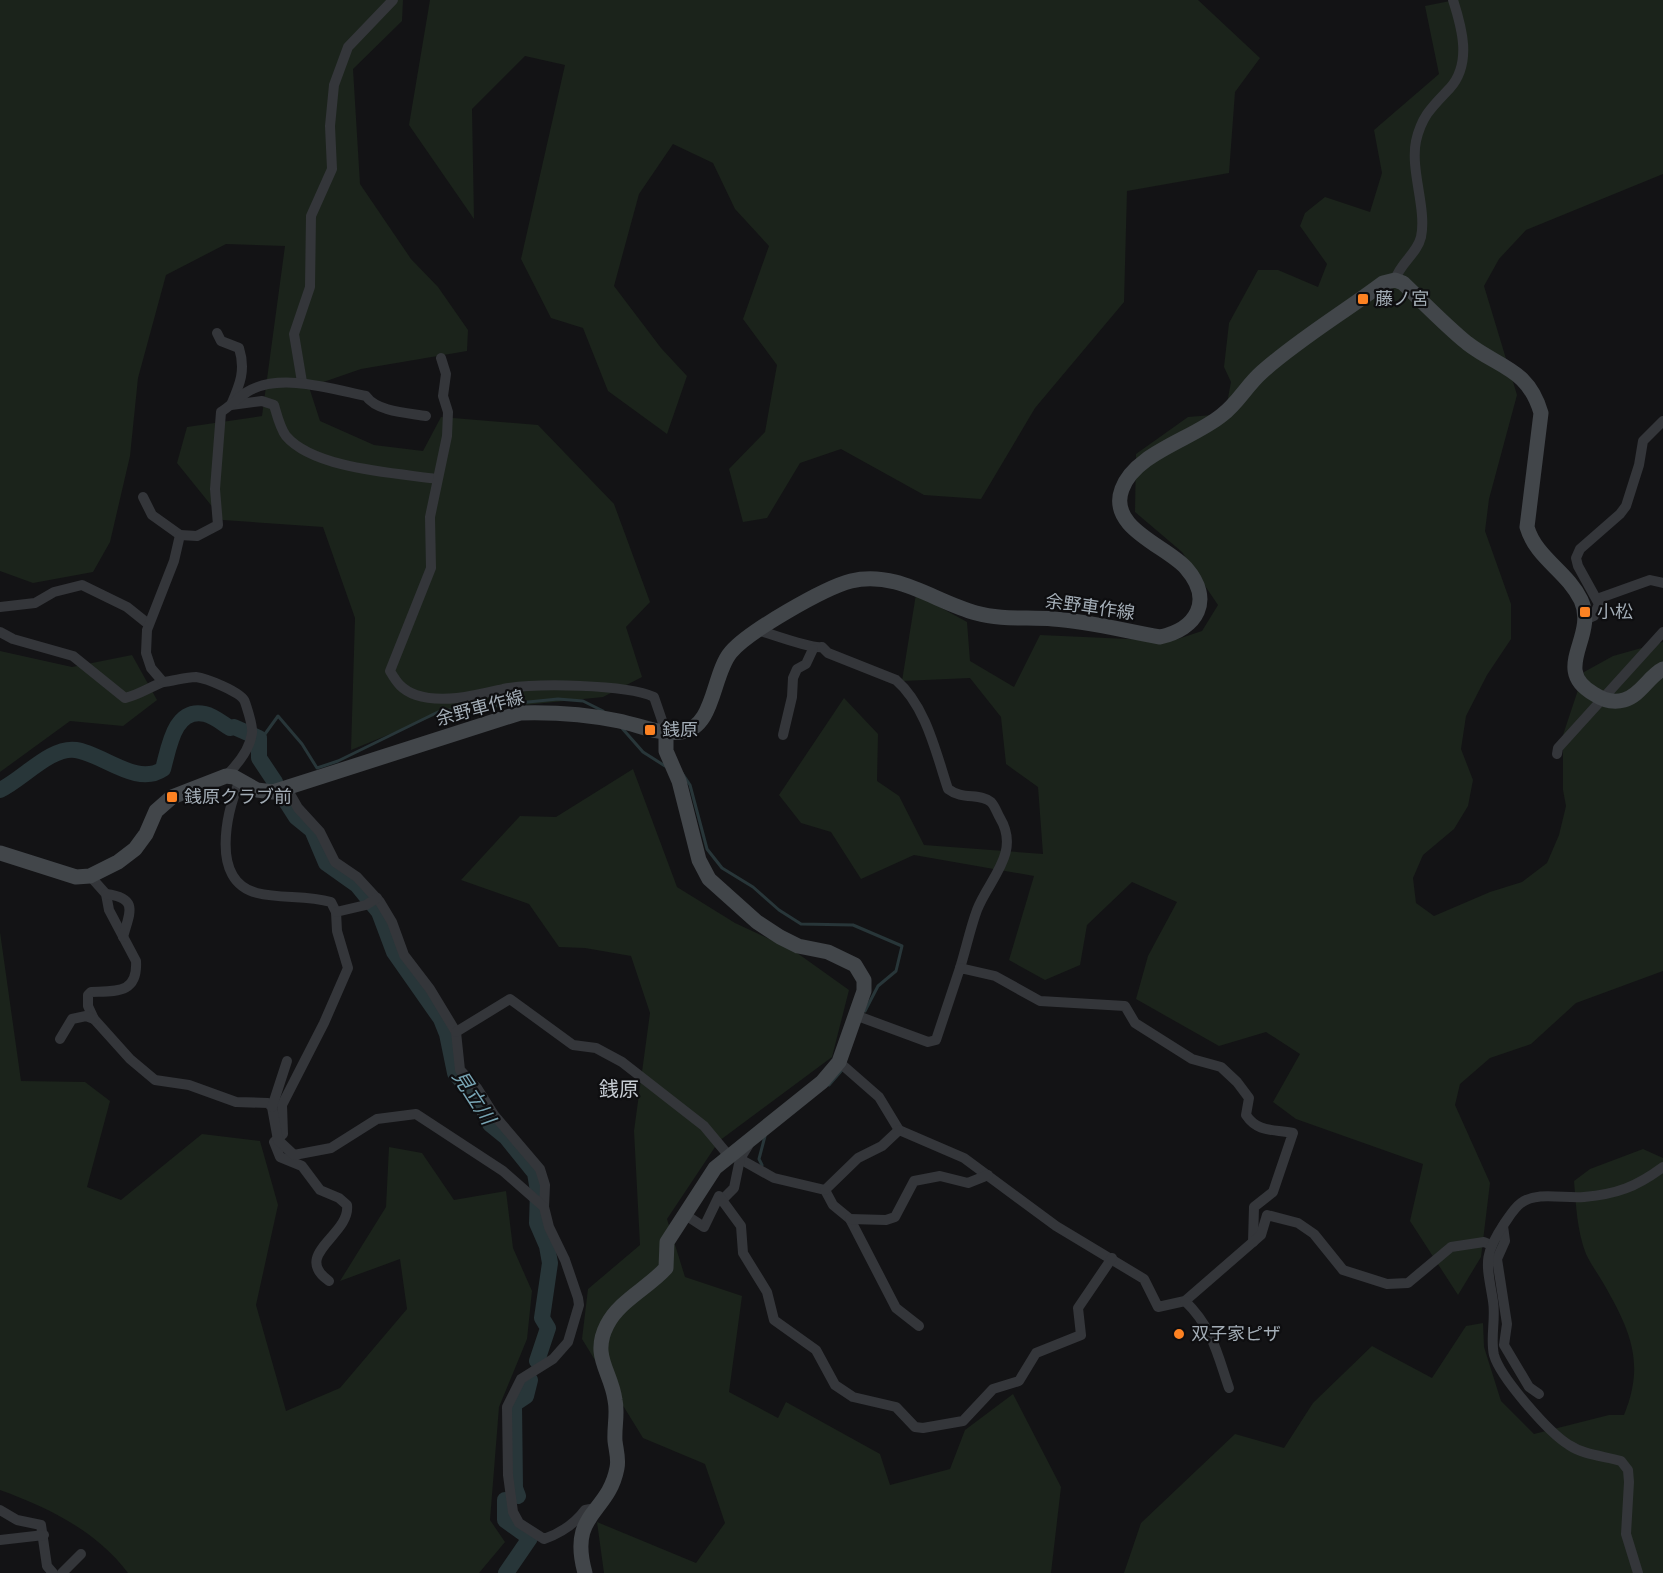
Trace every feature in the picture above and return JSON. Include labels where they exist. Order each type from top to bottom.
[{"type":"main road","points":[[1395,280],[1403,283],[1483,355],[1505,364],[1518,374],[1528,384],[1538,400],[1541,413],[1527,527],[1531,541],[1540,554],[1580,597],[1585,620],[1573,665],[1575,677],[1583,688],[1601,698],[1610,701],[1626,700],[1663,669]]},
{"type":"main road","name":"余野車作線","points":[[233,778],[257,790],[273,792],[520,713],[562,712],[621,721],[666,732],[682,732],[696,726],[703,718],[717,676],[730,652],[757,630],[849,582],[868,578],[906,584],[976,613],[992,616],[1055,619],[1160,637],[1174,634],[1198,615],[1201,601],[1195,583],[1186,568],[1125,519],[1120,507],[1120,492],[1128,475],[1142,463],[1221,416],[1261,373],[1383,283],[1395,280]]},
{"type":"main road","points":[[585,1573],[580,1554],[582,1530],[612,1485],[617,1468],[616,1401],[612,1383],[601,1362],[600,1349],[606,1326],[618,1309],[652,1284],[666,1268],[667,1242],[708,1179],[734,1157],[747,1140],[822,1082],[839,1062],[864,991],[864,980],[855,964],[828,952],[798,946],[780,937],[757,922],[709,879],[699,860],[679,782],[666,751],[666,732]]},
{"type":"main road","points":[[0,853],[76,877],[90,876],[118,862],[135,849],[146,834],[156,811],[172,797],[233,778]]},
{"type":"street","points":[[302,382],[294,334],[310,287],[311,216],[332,169],[330,126],[334,85],[348,47],[393,0]]},
{"type":"street","points":[[1395,280],[1399,267],[1421,237],[1415,165],[1420,127],[1431,106],[1456,78],[1461,65],[1463,34],[1453,0]]},
{"type":"street","points":[[217,333],[221,341],[239,348],[243,359],[243,372],[231,405]]},
{"type":"street","points":[[441,358],[446,374],[444,396],[448,412],[447,436],[430,517],[431,568],[390,670],[399,686],[418,696],[445,698],[486,694],[504,689],[584,685],[644,692],[654,697],[666,732]]},
{"type":"street","points":[[143,497],[152,515],[180,535],[197,536],[218,525],[215,489],[221,412],[247,392],[259,387],[302,382],[366,396],[370,402],[397,411],[426,416]]},
{"type":"street","points":[[231,405],[262,402],[274,405],[284,434],[294,444],[340,465],[437,479]]},
{"type":"street","points":[[1585,620],[1598,610],[1597,599],[1578,566],[1576,558],[1580,549],[1626,506],[1639,465],[1643,441],[1663,421]]},
{"type":"street","points":[[163,682],[151,668],[146,653],[147,622],[165,586],[180,535]]},
{"type":"street","points":[[1597,599],[1650,580],[1663,583]]},
{"type":"street","points":[[0,607],[35,603],[54,592],[82,585],[127,607],[147,622]]},
{"type":"street","points":[[757,630],[802,642],[813,649],[822,647],[828,653],[896,680],[905,688],[929,733],[948,789],[957,796],[984,798],[991,802],[1006,828],[1008,841],[1005,859],[978,909],[936,1040],[928,1042],[855,1015]]},
{"type":"street","points":[[0,632],[13,639],[73,656],[125,698],[136,696],[147,688],[163,682],[194,677],[226,688],[245,702],[252,734],[235,767],[225,847],[235,879],[247,889],[260,894],[294,896],[330,902],[336,912],[337,931],[348,968],[324,1023],[284,1100],[281,1112],[283,1134],[274,1142],[280,1157],[302,1166],[320,1190],[339,1198],[347,1205],[347,1214],[342,1225],[316,1255],[318,1268],[329,1281]]},
{"type":"street","points":[[1557,754],[1558,748],[1601,698],[1663,632]]},
{"type":"street","points":[[783,735],[792,697],[793,678],[797,669],[806,664],[813,649]]},
{"type":"street","points":[[286,787],[298,808],[320,832],[335,862],[357,877],[373,901],[392,922],[404,955],[430,989],[456,1032],[460,1070],[477,1088],[494,1115],[536,1162],[544,1178],[539,1203]]},
{"type":"street","points":[[90,876],[106,894],[108,910],[136,961],[131,985],[121,991],[92,992],[88,995],[88,1006],[94,1019],[130,1059],[155,1080],[189,1085],[236,1102],[262,1102],[272,1107]]},
{"type":"street","points":[[106,894],[117,895],[129,905],[132,914],[123,937]]},
{"type":"street","points":[[336,912],[373,901]]},
{"type":"street","points":[[960,968],[995,976],[1040,1001],[1125,1006],[1135,1023],[1192,1059],[1221,1067],[1237,1082],[1249,1098],[1246,1115],[1252,1124],[1260,1130],[1293,1133],[1273,1192],[1254,1207],[1253,1242]]},
{"type":"street","points":[[456,1032],[510,999],[573,1045],[596,1048],[622,1062],[704,1126],[734,1157],[774,1178],[825,1190],[833,1204],[850,1219],[896,1308],[919,1326]]},
{"type":"street","points":[[60,1039],[72,1019],[86,1016],[94,1019]]},
{"type":"street","points":[[287,1061],[272,1107],[278,1140],[294,1155],[306,1155],[331,1148],[377,1119],[416,1114],[503,1172],[539,1203],[565,1260],[579,1305],[572,1333],[562,1349],[553,1359],[521,1379],[507,1407],[509,1447],[507,1461],[511,1503],[516,1520],[544,1539],[560,1533],[578,1521],[585,1510],[596,1508]]},
{"type":"street","points":[[839,1062],[879,1097],[899,1130],[964,1158],[1056,1226],[1144,1279],[1158,1307],[1185,1301],[1261,1235],[1267,1215],[1298,1223],[1314,1234],[1343,1270],[1387,1284],[1408,1283],[1451,1247],[1484,1242],[1491,1245]]},
{"type":"street","points":[[825,1190],[858,1158],[882,1146],[899,1130]]},
{"type":"street","points":[[684,1214],[704,1227],[721,1198],[734,1188],[734,1157]]},
{"type":"street","points":[[1638,1573],[1626,1534],[1628,1470],[1621,1461],[1581,1451],[1568,1445],[1531,1409],[1494,1356],[1496,1317],[1487,1263],[1491,1245],[1503,1226],[1524,1201],[1537,1197],[1582,1197],[1631,1188],[1663,1167]]},
{"type":"street","points":[[850,1219],[886,1220],[895,1217],[914,1181],[940,1176],[968,1183],[988,1175]]},
{"type":"street","points":[[708,1179],[741,1226],[743,1253],[767,1292],[774,1320],[816,1350],[835,1385],[853,1397],[896,1407],[915,1427],[963,1421],[993,1389],[1018,1382],[1036,1353],[1081,1335],[1078,1308],[1112,1258]]},
{"type":"street","points":[[1503,1226],[1505,1240],[1497,1259],[1507,1324],[1504,1346],[1529,1387],[1539,1394]]},
{"type":"street","points":[[1185,1301],[1201,1317],[1210,1331],[1228,1388]]},
{"type":"street","points":[[0,1510],[17,1520],[38,1523],[44,1535],[47,1566],[53,1573]]},
{"type":"street","points":[[0,1540],[44,1535]]},
{"type":"street","points":[[62,1573],[81,1554]]},
{"type":"shaded area","points":[[0,0],[403,0],[402,21],[353,69],[360,184],[411,259],[438,287],[468,330],[467,351],[361,369],[309,387],[320,421],[374,445],[423,451],[441,417],[538,425],[614,504],[650,602],[626,627],[642,677],[603,697],[439,714],[351,750],[355,618],[323,527],[223,520],[177,463],[187,427],[262,416],[285,246],[226,244],[166,275],[138,378],[130,456],[110,542],[93,572],[33,583],[0,571]]},
{"type":"shaded area","points":[[430,0],[1198,0],[1260,58],[1235,92],[1229,173],[1127,191],[1124,302],[1035,408],[981,499],[924,495],[841,449],[800,463],[767,518],[743,522],[729,469],[765,432],[777,365],[743,319],[769,246],[735,209],[713,163],[673,144],[639,194],[614,286],[661,348],[687,376],[667,434],[608,391],[583,328],[551,318],[521,259],[565,65],[525,56],[472,109],[474,219],[409,125]]},
{"type":"shaded area","points":[[1455,0],[1663,0],[1663,174],[1526,230],[1499,259],[1484,286],[1517,395],[1489,499],[1485,531],[1511,604],[1511,639],[1487,675],[1466,716],[1461,749],[1473,780],[1468,806],[1454,829],[1423,855],[1413,878],[1416,903],[1434,916],[1490,892],[1522,882],[1547,863],[1559,835],[1566,806],[1563,790],[1563,735],[1584,672],[1613,656],[1663,642],[1663,971],[1576,1003],[1531,1044],[1490,1058],[1460,1084],[1455,1105],[1490,1183],[1481,1257],[1458,1295],[1410,1221],[1423,1164],[1296,1119],[1273,1102],[1300,1054],[1266,1032],[1219,1046],[1136,999],[1148,956],[1177,902],[1132,882],[1087,925],[1080,965],[1045,980],[1009,960],[1034,876],[914,855],[861,879],[831,832],[801,823],[779,795],[844,698],[878,734],[877,781],[899,796],[924,845],[1043,854],[1038,787],[1006,764],[1001,717],[970,678],[902,681],[916,594],[967,622],[970,661],[1014,687],[1040,635],[1172,641],[1202,631],[1218,605],[1182,552],[1135,512],[1136,454],[1188,417],[1225,414],[1231,382],[1224,367],[1229,323],[1258,270],[1278,270],[1318,287],[1327,264],[1300,226],[1305,213],[1325,197],[1370,212],[1382,173],[1374,130],[1439,74],[1425,6]]},
{"type":"shaded area","points":[[0,651],[72,667],[132,655],[157,700],[123,726],[70,721],[0,772]]},
{"type":"shaded area","points":[[633,769],[677,887],[735,923],[793,950],[849,990],[832,1057],[719,1141],[667,1219],[685,1277],[742,1296],[729,1392],[778,1418],[786,1402],[880,1454],[890,1485],[950,1469],[965,1430],[1013,1394],[1061,1487],[1051,1573],[604,1573],[597,1522],[696,1563],[725,1523],[705,1464],[643,1438],[582,1339],[588,1289],[640,1245],[634,1131],[650,1013],[631,956],[585,948],[559,947],[529,904],[461,880],[520,816],[556,817]]},
{"type":"shaded area","points":[[0,932],[21,1081],[85,1082],[110,1101],[87,1187],[121,1200],[202,1134],[260,1141],[278,1205],[256,1305],[286,1411],[340,1388],[407,1309],[400,1259],[340,1281],[386,1207],[389,1147],[422,1153],[454,1200],[506,1191],[513,1248],[532,1291],[527,1339],[499,1407],[490,1520],[505,1542],[479,1573],[128,1573],[102,1545],[70,1522],[35,1504],[0,1490]]},
{"type":"shaded area","points":[[1643,1149],[1663,1158],[1663,1573],[1124,1573],[1141,1523],[1235,1434],[1284,1448],[1313,1403],[1372,1346],[1432,1378],[1466,1326],[1483,1323],[1484,1347],[1501,1401],[1534,1434],[1609,1415],[1624,1415],[1634,1380],[1632,1349],[1622,1318],[1586,1254],[1576,1209],[1574,1181],[1590,1169]]},
{"type":"waterway","points":[[259,738],[265,734],[278,716],[302,744],[317,768],[338,761],[440,711],[558,699],[583,701],[603,711]]},
{"type":"waterway","points":[[0,790],[47,758],[66,750],[86,753],[131,772],[153,774],[163,769],[171,741],[180,723],[195,713],[208,715],[230,728],[234,727],[259,738],[259,758],[275,782]]},
{"type":"waterway","points":[[621,727],[643,752],[665,766]]},
{"type":"waterway","points":[[682,773],[690,785],[707,849],[722,868],[753,887],[779,910],[801,924],[853,925],[902,946],[896,971],[878,986],[865,1011]]},
{"type":"waterway","name":"見立川","points":[[282,795],[296,817],[312,830],[326,863],[357,885],[379,912],[394,952],[441,1019],[447,1034],[455,1073],[481,1104],[490,1124],[506,1137],[535,1173],[538,1191],[537,1223],[547,1246],[550,1263],[542,1318],[548,1328],[537,1361]]},
{"type":"waterway","points":[[829,1085],[842,1070]]},
{"type":"waterway","points":[[762,1165],[759,1159],[765,1136]]},
{"type":"waterway","name":"見立川","points":[[518,1496],[515,1488],[514,1404],[526,1396],[530,1380]]},
{"type":"waterway","name":"見立川","points":[[505,1500],[505,1520],[530,1538],[506,1573]]},
{"type":"place","name":"藤ノ宮","points":[[1363,299]]},
{"type":"place","name":"小松","points":[[1585,612]]},
{"type":"place","name":"銭原","points":[[650,730]]},
{"type":"place","name":"銭原クラブ前","points":[[172,797]]},
{"type":"place","name":"双子家ピザ","points":[[1179,1334]]},
{"type":"district","name":"銭原","points":[[619,1089]]}]
